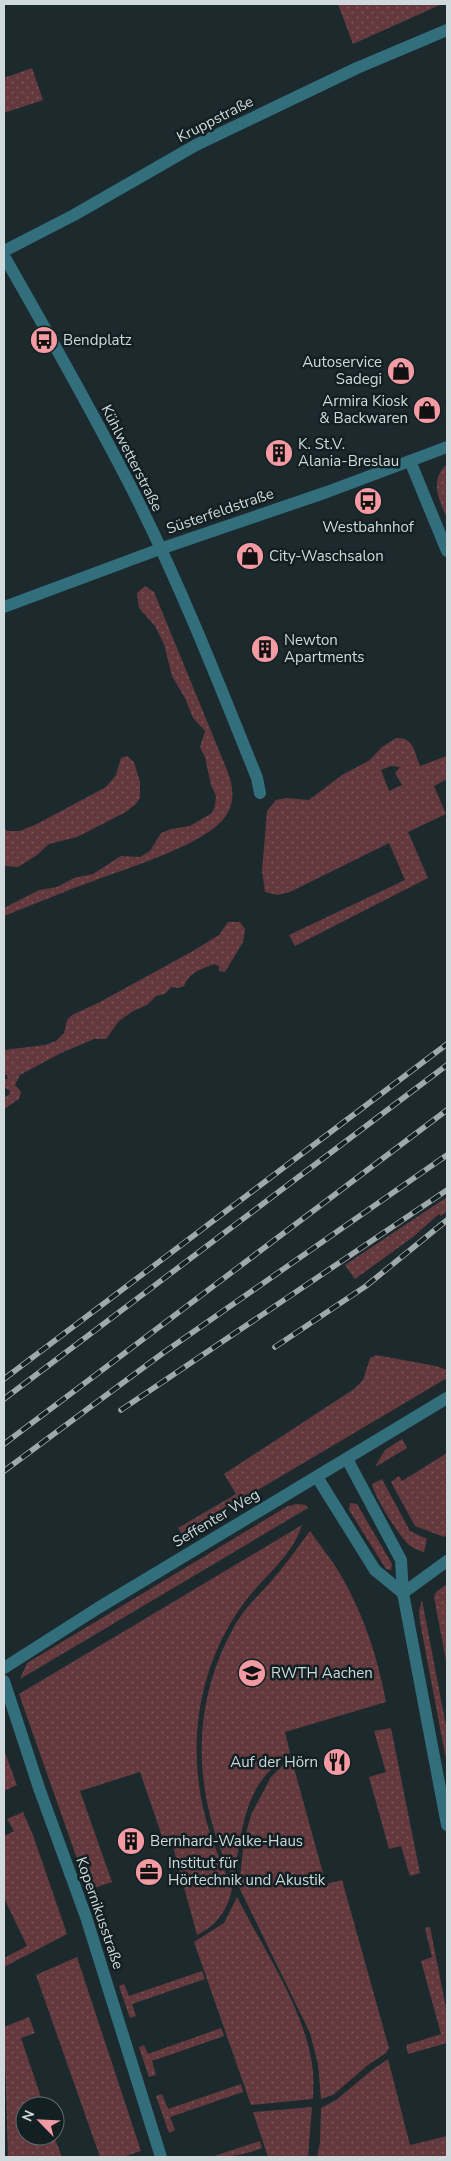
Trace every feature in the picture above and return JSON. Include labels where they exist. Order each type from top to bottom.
[{"type":"street","name":"Kruppstraße","points":[[4,251],[74,215],[196,145],[357,68],[447,30]]},
{"type":"street","name":"Kühlwetterstraße","points":[[4,256],[51,338],[132,491],[160,549],[204,644],[257,778],[260,793]]},
{"type":"street","name":"Süsterfeldstraße","points":[[4,607],[160,549],[327,492],[447,447]]},
{"type":"street","points":[[410,461],[447,550]]},
{"type":"street","name":"Seffenter Weg","points":[[4,1668],[98,1608],[447,1398]]},
{"type":"street","points":[[347,1459],[401,1560],[402,1593],[447,1825]]},
{"type":"street","points":[[317,1477],[374,1570],[402,1593]]},
{"type":"street","points":[[402,1593],[447,1561]]},
{"type":"street","name":"Kopernikusstraße","points":[[4,1681],[39,1788],[86,1916],[161,2157]]},
{"type":"shaded area","points":[[338,4],[442,4],[353,44]]},
{"type":"shaded area","points":[[32,68],[43,100],[4,113],[4,78]]},
{"type":"shaded area","points":[[447,464],[447,519],[437,490],[437,484],[438,477]]},
{"type":"shaded area","points":[[145,586],[154,592],[227,770],[231,782],[231,805],[225,817],[215,827],[184,846],[4,916],[4,908],[39,890],[57,887],[74,878],[93,874],[121,856],[140,857],[150,851],[161,833],[171,829],[190,826],[212,813],[215,806],[216,796],[211,785],[205,757],[200,747],[205,731],[193,718],[185,698],[172,676],[164,644],[155,626],[139,608],[137,593]]},
{"type":"shaded area","points":[[396,738],[407,740],[413,747],[420,766],[447,756],[447,779],[434,786],[446,814],[408,832],[428,878],[295,946],[289,935],[405,880],[389,843],[290,892],[277,895],[265,892],[262,871],[267,811],[276,800],[286,798],[309,800],[342,775],[370,760],[382,747]],"holes":[[[391,766],[400,767],[395,773],[402,785],[389,791],[381,770]]]},
{"type":"shaded area","points":[[127,756],[134,762],[140,782],[140,798],[135,805],[124,813],[77,837],[49,844],[37,855],[18,867],[4,866],[4,827],[7,831],[20,831],[37,824],[106,787],[116,775],[121,758]]},
{"type":"shaded area","points":[[228,922],[240,922],[245,929],[243,942],[225,972],[219,971],[219,966],[214,964],[200,970],[190,977],[184,986],[178,988],[171,987],[165,994],[156,996],[147,1005],[133,1011],[119,1021],[106,1039],[94,1039],[61,1053],[20,1075],[15,1085],[21,1092],[19,1099],[4,1109],[4,1097],[9,1095],[10,1091],[4,1087],[4,1079],[8,1079],[7,1075],[4,1075],[4,1050],[45,1045],[56,1041],[64,1033],[67,1020],[72,1015],[100,1002],[193,951],[219,935]]},
{"type":"shaded area","points":[[447,1197],[447,1211],[441,1216],[439,1214],[413,1237],[355,1279],[345,1265]]},
{"type":"shaded area","points":[[376,1355],[436,1366],[447,1370],[447,1378],[182,1535],[178,1528],[236,1494],[224,1474],[354,1389],[363,1380],[370,1358]]},
{"type":"shaded area","points":[[402,1439],[407,1448],[377,1466],[385,1450]]},
{"type":"shaded area","points":[[447,1453],[447,1534],[444,1537],[415,1526],[391,1482],[399,1476],[402,1481]]},
{"type":"shaded area","points":[[382,1479],[410,1531],[427,1539],[424,1552],[415,1549],[407,1543],[382,1506],[372,1484]]},
{"type":"shaded area","points":[[350,1503],[357,1504],[392,1564],[391,1570],[386,1569],[349,1510]]},
{"type":"shaded area","points":[[306,1505],[308,1508],[20,1679],[27,1663],[288,1506]]},
{"type":"shaded area","points":[[302,1525],[291,1548],[241,1607],[225,1632],[213,1659],[204,1687],[197,1745],[198,1775],[202,1804],[210,1833],[232,1889],[224,1911],[216,1922],[197,1935],[172,1843],[165,1845],[140,1772],[80,1791],[112,1882],[88,1890],[19,1694]]},
{"type":"shaded area","points":[[310,1531],[332,1561],[358,1609],[375,1654],[386,1702],[285,1732],[290,1753],[268,1773],[257,1787],[251,1799],[243,1825],[233,1878],[219,1846],[210,1814],[204,1781],[202,1748],[204,1716],[211,1683],[222,1651],[238,1620],[279,1572]]},
{"type":"shaded area","points":[[447,1584],[447,1666],[434,1597],[436,1592]]},
{"type":"shaded area","points":[[422,1600],[447,1731],[447,1765],[420,1622],[419,1611]]},
{"type":"shaded area","points":[[391,1728],[420,1873],[410,1876],[401,1846],[389,1849],[369,1777],[386,1772],[374,1731]]},
{"type":"shaded area","points":[[4,1750],[17,1785],[4,1791]]},
{"type":"shaded area","points":[[291,1757],[326,1884],[342,1880],[389,2048],[386,2053],[368,2065],[333,2095],[321,2099],[318,2064],[310,2033],[239,1887],[244,1841],[251,1815],[271,1777]]},
{"type":"shaded area","points":[[23,1812],[33,1835],[67,1934],[4,1967],[4,1958],[27,1946],[4,1898],[4,1836],[14,1831],[7,1819]]},
{"type":"shaded area","points":[[237,1897],[283,1982],[303,2028],[313,2072],[313,2099],[251,2105],[194,1942],[224,1923]]},
{"type":"shaded area","points":[[430,1927],[447,2013],[447,2043],[408,2054],[406,2045],[441,2034],[421,1961],[432,1957],[425,1928]]},
{"type":"shaded area","points":[[77,1957],[141,2151],[123,2157],[100,2157],[36,1975]]},
{"type":"shaded area","points":[[202,1971],[205,1979],[132,2004],[136,2016],[130,2018],[119,1986],[124,1984],[129,1996]]},
{"type":"shaded area","points":[[29,2017],[35,2033],[21,2038],[41,2096],[15,2096],[15,2146],[58,2146],[62,2157],[8,2157],[4,2027]]},
{"type":"shaded area","points":[[221,2028],[224,2036],[152,2061],[156,2075],[149,2077],[139,2047],[144,2045],[148,2054]]},
{"type":"shaded area","points":[[388,2059],[410,2145],[447,2136],[447,2156],[317,2157],[320,2143],[321,2108],[336,2100]]},
{"type":"shaded area","points":[[241,2084],[243,2092],[170,2117],[175,2130],[169,2133],[156,2096],[162,2094],[168,2109]]},
{"type":"shaded area","points":[[312,2107],[308,2157],[268,2157],[253,2112]]},
{"type":"shaded area","points":[[260,2141],[262,2148],[237,2155],[211,2157]]},
{"type":"railway","points":[[4,1379],[447,1044]]},
{"type":"railway","points":[[4,1399],[447,1065]]},
{"type":"railway","points":[[4,1444],[447,1110]]},
{"type":"railway","points":[[4,1471],[163,1353],[447,1155]]},
{"type":"railway","points":[[121,1410],[447,1190]]},
{"type":"railway","points":[[275,1347],[366,1286],[447,1220]]},
{"type":"place","name":"Bendplatz","points":[[44,340]]},
{"type":"place","name":"Autoservice Sadegi","points":[[401,371]]},
{"type":"place","name":"Armira Kiosk & Backwaren","points":[[427,410]]},
{"type":"place","name":"K. St.V. Alania-Breslau","points":[[279,453]]},
{"type":"place","name":"Westbahnhof","points":[[368,501]]},
{"type":"place","name":"City-Waschsalon","points":[[250,556]]},
{"type":"place","name":"Newton Apartments","points":[[265,649]]},
{"type":"place","name":"RWTH Aachen","points":[[252,1673]]},
{"type":"place","name":"Auf der Hörn","points":[[337,1762]]},
{"type":"place","name":"Bernhard-Walke-Haus","points":[[131,1841]]},
{"type":"place","name":"Institut für Hörtechnik und Akustik","points":[[149,1872]]}]
